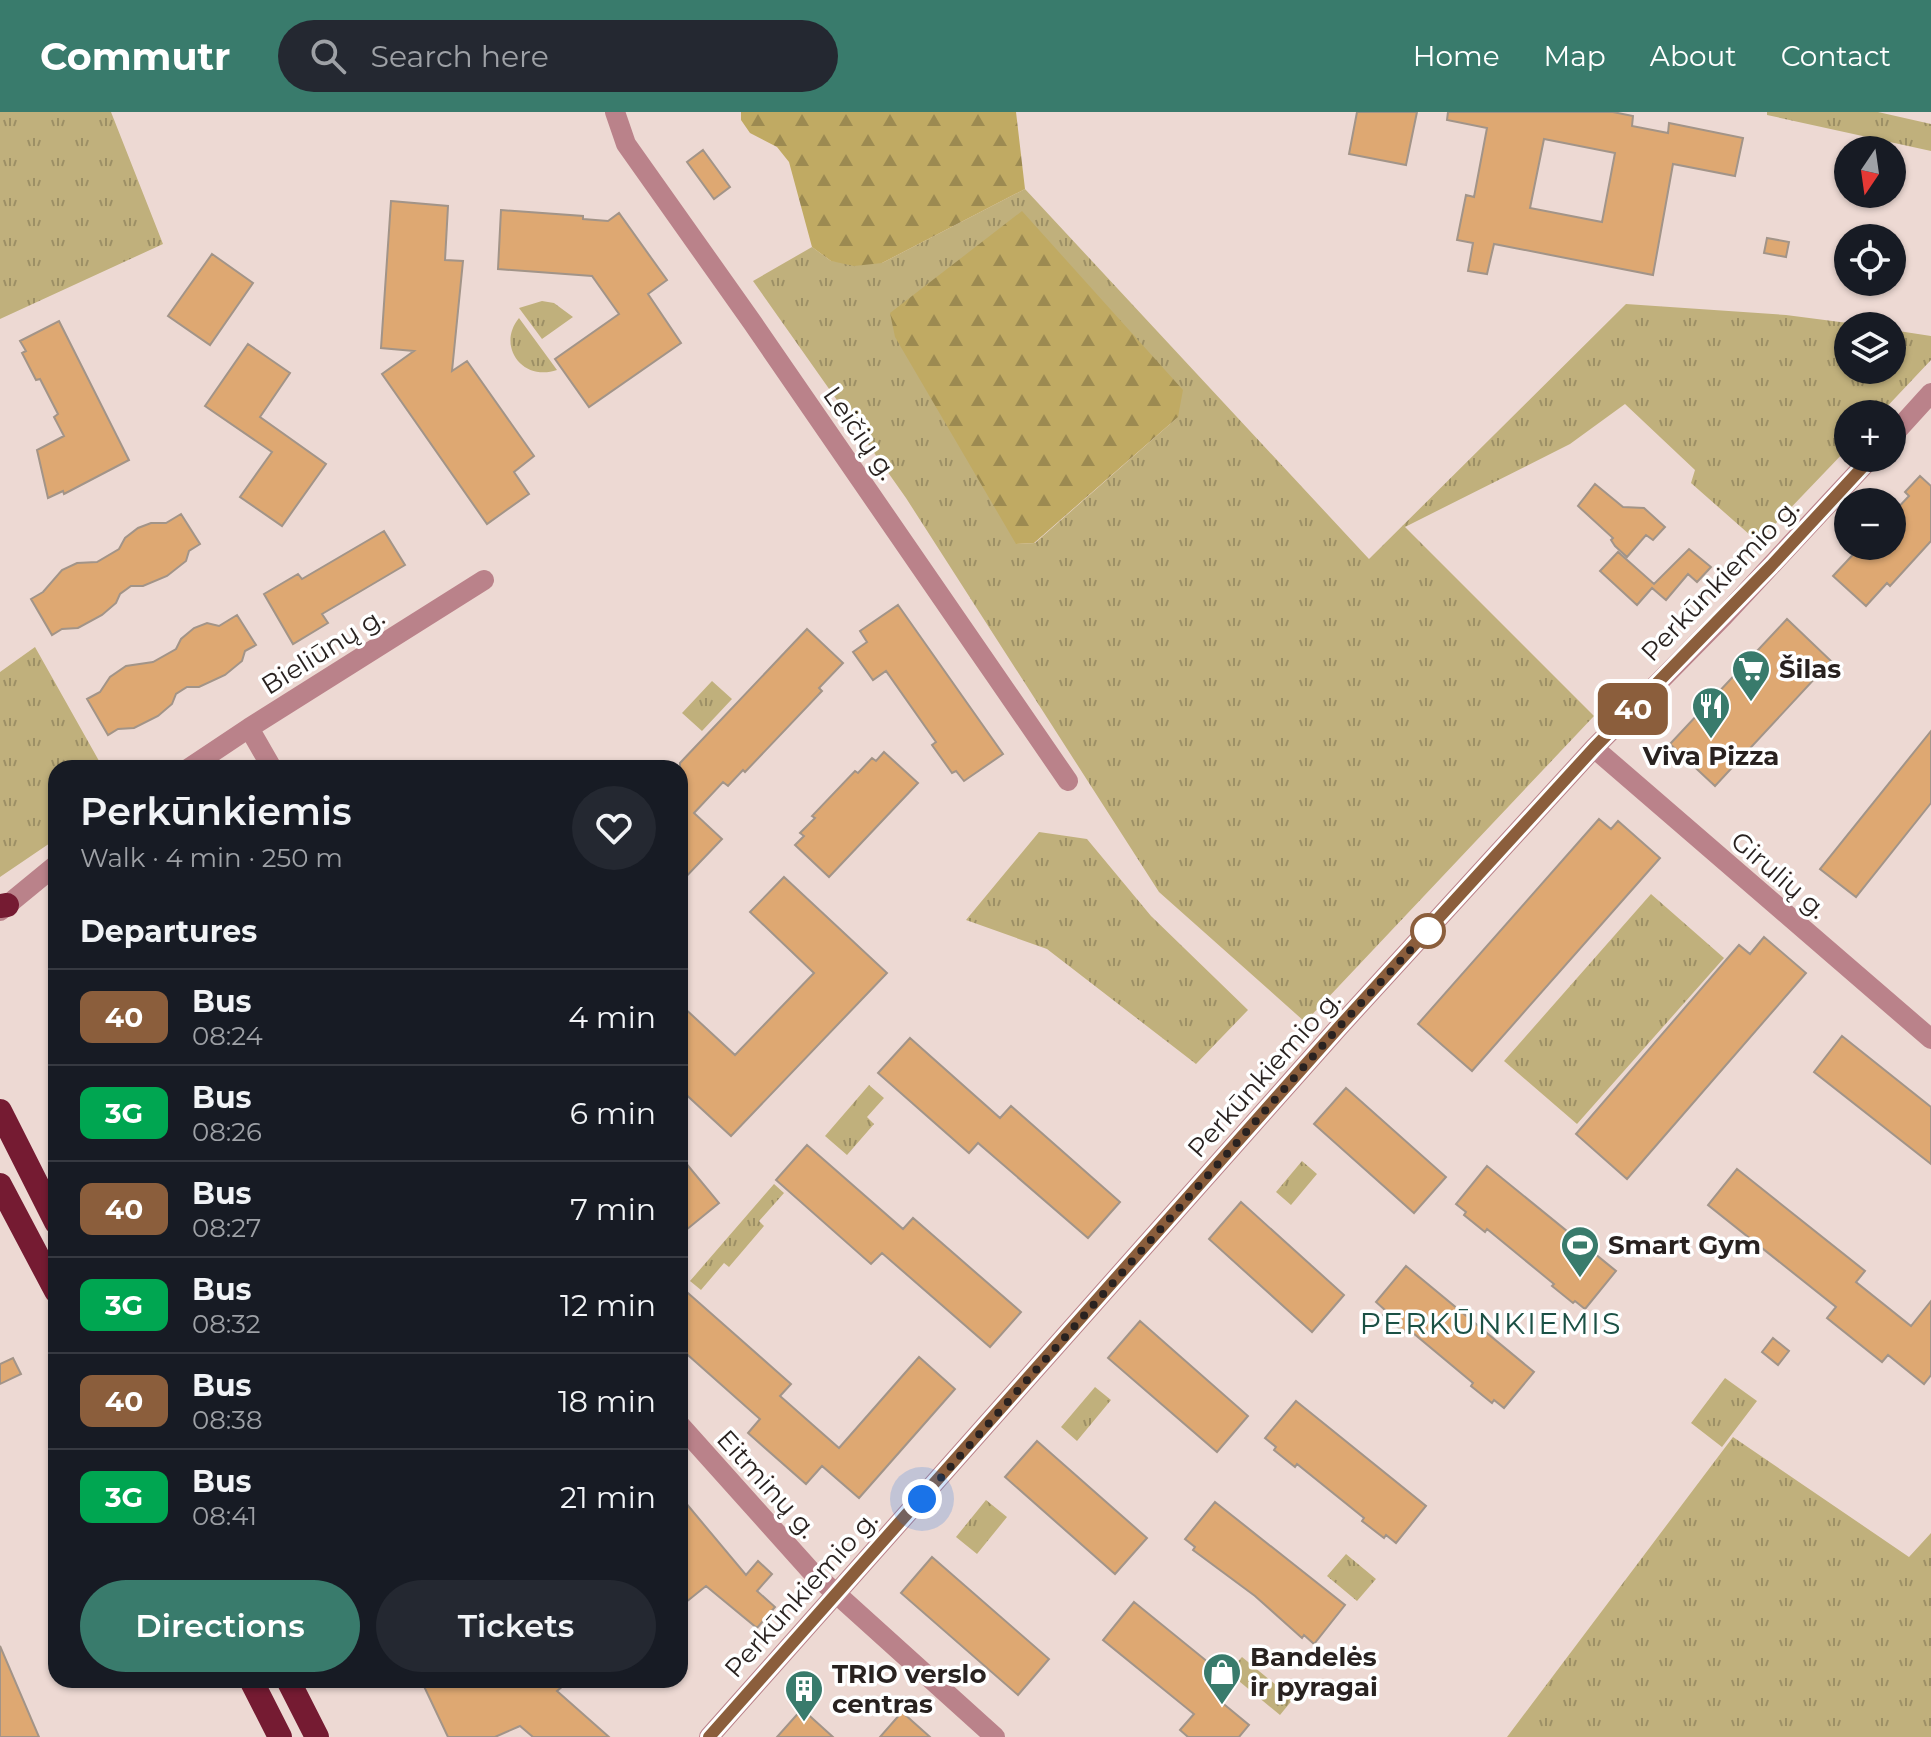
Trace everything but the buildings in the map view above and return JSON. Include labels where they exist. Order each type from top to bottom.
[{"type":"highway","points":[[0,1111],[48,1206]]},
{"type":"highway","points":[[0,1185],[48,1276]]},
{"type":"highway","points":[[255,1688],[280,1737]]},
{"type":"highway","points":[[292,1688],[317,1737]]},
{"type":"street","name":"Leičių g.","points":[[615,112],[626,144],[1068,781]]},
{"type":"street","points":[[1906,421],[1931,393]]},
{"type":"street","name":"Perkūnkiemio g.","points":[[709,1737],[1339,1027],[1594,748],[1743,596],[1858,472]]},
{"type":"street","name":"Bieliūnų g.","points":[[201,760],[484,580]]},
{"type":"street","points":[[249,728],[267,760]]},
{"type":"street","name":"Girulių g.","points":[[1594,748],[1931,1039]]},
{"type":"street","points":[[2,908],[48,871]]},
{"type":"street","name":"Eitminų g.","points":[[688,1434],[810,1570],[995,1737]]},
{"type":"green space","points":[[0,112],[111,112],[163,244],[0,319]]},
{"type":"green space","points":[[741,112],[1016,112],[1025,189],[882,263],[854,266],[831,261],[812,247],[789,162],[777,147],[750,133],[741,120]]},
{"type":"green space","points":[[1767,112],[1878,112],[1931,124],[1931,151],[1906,146],[1906,136],[1863,136],[1767,115]]},
{"type":"green space","points":[[1025,189],[1369,559],[1626,304],[1834,321],[1834,384],[1906,384],[1906,332],[1931,336],[1931,360],[1893,400],[1834,400],[1834,463],[1758,542],[1691,483],[1695,470],[1625,404],[1570,444],[1405,527],[1594,716],[1305,1022],[1159,892],[906,498],[753,281],[812,247],[831,261],[882,263]],"holes":[[[1178,417],[1035,543],[1016,544]]]},
{"type":"green space","points":[[1022,211],[1183,390],[1178,417],[1034,543],[1016,544],[895,337],[890,313]]},
{"type":"green space","points":[[542,301],[554,303],[573,317],[542,339],[519,308]]},
{"type":"green space","points":[[519,318],[557,370],[533,371],[517,359],[510,340]]},
{"type":"green space","points":[[35,647],[99,760],[48,760],[48,844],[0,877],[0,672]]},
{"type":"green space","points":[[712,681],[732,699],[702,731],[682,713]]},
{"type":"green space","points":[[1039,832],[1087,839],[1151,916],[1248,1010],[1196,1064],[1047,949],[966,920]]},
{"type":"green space","points":[[1651,894],[1724,958],[1577,1124],[1504,1061]]},
{"type":"green space","points":[[869,1085],[884,1098],[867,1117],[874,1124],[847,1155],[825,1136]]},
{"type":"green space","points":[[1302,1161],[1317,1174],[1291,1205],[1276,1192]]},
{"type":"green space","points":[[774,1184],[784,1193],[759,1221],[764,1226],[729,1267],[724,1263],[701,1290],[690,1281]]},
{"type":"green space","points":[[1725,1378],[1757,1401],[1722,1447],[1691,1423]]},
{"type":"green space","points":[[1095,1387],[1111,1400],[1077,1441],[1061,1427]]},
{"type":"green space","points":[[1733,1437],[1909,1557],[1931,1533],[1931,1737],[1507,1737]]},
{"type":"green space","points":[[986,1500],[1007,1517],[977,1554],[956,1537]]},
{"type":"green space","points":[[1346,1554],[1376,1579],[1357,1601],[1327,1576]]},
{"type":"green space","points":[[1242,1657],[1293,1699],[1280,1715],[1228,1672]]},
{"type":"bus line","name":"40","points":[[709,1737],[1339,1027],[1594,748],[1858,472]]},
{"type":"place","name":"Šilas","points":[[1751,703]]},
{"type":"place","name":"Viva Pizza","points":[[1711,740]]},
{"type":"place","name":"Smart Gym","points":[[1580,1279]]},
{"type":"place","name":"Bandelės ir pyragai","points":[[1222,1706]]},
{"type":"place","name":"TRIO verslo centras","points":[[804,1723]]},
{"type":"district","name":"PERKŪNKIEMIS","points":[[1491,1323]]},
{"type":"route","points":[[922,1499],[1339,1027],[1428,931]]}]
